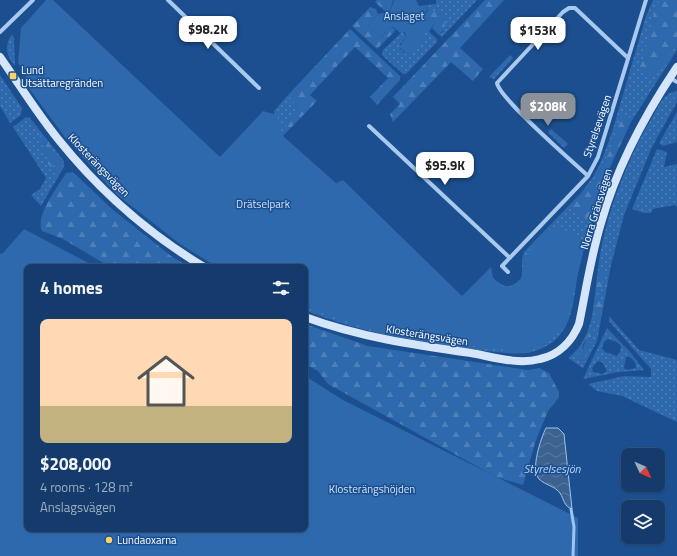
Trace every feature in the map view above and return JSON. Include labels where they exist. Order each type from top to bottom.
[{"type":"street","points":[[0,32],[33,0]]},
{"type":"street","points":[[168,0],[259,88]]},
{"type":"street","name":"Styrelsevägen","points":[[510,258],[588,176],[598,157],[606,133],[646,0]]},
{"type":"street","points":[[588,176],[511,103],[498,89],[498,84],[563,12],[569,8],[575,8],[628,58]]},
{"type":"street","name":"Klosterängsvägen","points":[[0,57],[55,134],[95,180],[157,235],[200,264]]},
{"type":"street","name":"Norra Gränsvägen","points":[[548,357],[567,343],[579,324],[595,245],[610,193],[638,130],[674,80],[677,67]]},
{"type":"street","points":[[369,126],[510,258],[502,266],[508,272]]},
{"type":"street","name":"Klosterängsvägen","points":[[308,318],[373,338],[406,344],[506,359],[530,360],[548,357]]},
{"type":"green space","name":"Drätselpark","points":[[46,0],[53,0],[220,157],[263,111],[277,115],[283,136],[336,183],[343,180],[462,296],[491,267],[493,278],[508,291],[520,284],[525,257],[542,234],[558,225],[585,244],[565,328],[529,353],[388,335],[308,308],[308,264],[212,264],[180,244],[116,194],[64,136],[28,87],[31,85],[25,77],[27,75],[18,63],[21,28]]},
{"type":"green space","points":[[377,0],[393,0],[390,11],[387,13],[375,2]]},
{"type":"green space","name":"Anslaget","points":[[394,0],[416,0],[419,6],[426,5],[427,10],[422,15],[422,20],[424,21],[431,17],[435,22],[429,32],[424,30],[423,42],[409,56],[399,47],[406,37],[405,32],[400,33],[395,28],[391,27],[381,37],[368,25],[378,14],[390,12]]},
{"type":"green space","points":[[436,0],[477,0],[442,37],[439,35],[443,32],[440,11],[428,11],[426,5],[436,4]]},
{"type":"green space","points":[[485,0],[504,0],[460,48],[483,69],[473,81],[451,62],[393,122],[390,114],[400,104],[393,97]]},
{"type":"green space","points":[[653,0],[677,0],[677,50],[631,122],[630,117],[623,116],[605,161],[587,192],[581,194],[575,203],[574,209],[582,217],[593,217],[578,273],[571,314],[564,329],[556,339],[540,349],[527,353],[496,352],[444,345],[383,334],[343,324],[308,311],[308,303],[384,330],[500,348],[523,343],[545,328],[558,307],[566,283],[573,246],[569,239],[565,238],[539,303],[530,315],[518,324],[501,328],[480,328],[456,323],[444,323],[435,327],[431,321],[432,317],[427,319],[411,313],[377,307],[361,298],[402,303],[405,295],[414,296],[417,304],[433,312],[433,316],[435,314],[488,323],[511,321],[522,316],[530,307],[535,294],[543,283],[545,265],[559,243],[559,237],[555,231],[544,237],[538,247],[530,253],[527,260],[524,284],[509,301],[504,293],[500,292],[494,286],[495,283],[493,281],[469,305],[455,305],[445,301],[464,304],[470,302],[493,278],[505,286],[515,284],[522,277],[522,260],[524,252],[581,193],[593,177],[601,162],[612,132],[646,16]]},
{"type":"green space","points":[[659,0],[677,0],[677,41],[664,63],[653,72],[644,76],[640,66],[653,16]]},
{"type":"green space","points":[[370,7],[376,9],[378,14],[368,25],[381,37],[391,27],[396,30],[377,49],[352,26]]},
{"type":"green space","points":[[428,11],[440,11],[443,17],[445,26],[439,35],[432,28],[435,22],[431,17],[424,21],[422,20],[422,15]]},
{"type":"green space","points":[[350,29],[400,76],[400,80],[377,105],[370,97],[388,78],[355,47],[310,95],[317,101],[283,136],[287,122],[292,118],[292,112],[296,112],[298,110],[297,105],[288,95]]},
{"type":"green space","points":[[424,30],[427,30],[437,39],[437,42],[406,74],[403,74],[384,57],[382,54],[383,50],[403,31],[406,37],[400,44],[400,49],[409,56]]},
{"type":"green space","points":[[12,34],[14,39],[15,66],[7,50],[9,38]]},
{"type":"green space","points":[[510,55],[513,58],[494,79],[489,77]]},
{"type":"green space","points":[[0,75],[22,108],[21,115],[10,123],[0,106]]},
{"type":"green space","points":[[677,91],[677,102],[652,147],[624,215],[611,265],[597,341],[583,368],[568,358],[584,340],[592,318],[601,249],[609,216],[623,177],[646,128],[662,100],[672,92]],"holes":[[[595,324],[585,360],[580,361],[583,345]]]},
{"type":"green space","points":[[288,95],[297,105],[298,110],[290,120],[283,136],[287,141],[279,140],[274,111]]},
{"type":"green space","points":[[677,112],[677,142],[663,146],[659,143]]},
{"type":"green space","points":[[623,116],[630,116],[631,122],[607,174],[593,217],[582,217],[573,209],[577,198],[587,192],[603,164]]},
{"type":"green space","points":[[26,117],[30,118],[64,161],[64,167],[41,206],[31,195],[40,189],[46,178],[13,127]]},
{"type":"green space","points":[[551,129],[568,144],[564,148],[548,132]]},
{"type":"green space","points":[[41,135],[49,142],[50,150],[47,152],[63,160],[62,167],[56,173],[53,181],[51,181],[58,168],[55,164],[51,167],[46,162],[51,156],[45,152],[40,154],[44,146],[39,137]]},
{"type":"green space","points":[[657,149],[667,152],[664,167],[677,164],[677,207],[675,205],[653,209],[651,213],[644,213],[632,209]]},
{"type":"green space","points":[[73,172],[112,209],[171,256],[184,264],[105,264],[63,239],[42,231],[41,224],[44,209],[66,173]]},
{"type":"green space","name":"Klosterängshöjden","points":[[24,229],[90,264],[24,264],[24,532],[308,532],[308,378],[343,400],[578,518],[578,556],[0,556],[0,254],[3,253]]},
{"type":"green space","points":[[601,271],[604,272],[604,277],[602,280],[603,288],[598,292],[596,288]]},
{"type":"green space","points":[[599,298],[603,301],[597,322],[594,321],[593,317],[596,312],[596,300]]},
{"type":"green space","points":[[609,316],[639,350],[677,360],[677,422],[622,396],[597,391],[588,384],[624,376],[651,377],[651,369],[609,321]]},
{"type":"green space","points":[[592,324],[595,324],[585,360],[580,361],[580,364],[577,355],[582,351]]},
{"type":"green space","points":[[308,325],[368,346],[528,370],[539,368],[549,373],[559,392],[559,397],[548,411],[536,440],[523,485],[496,477],[328,384],[318,371],[308,366]]},
{"type":"green space","points":[[607,328],[630,352],[644,370],[619,372],[583,379]],"holes":[[[608,339],[617,342],[621,346],[620,352],[617,356],[605,352],[602,348],[604,342]],[[626,357],[630,357],[635,362],[636,368],[626,370],[624,368]],[[598,361],[602,362],[607,371],[602,374],[593,372],[592,368]]]},
{"type":"water","name":"Styrelsesjön","points":[[546,428],[558,428],[564,434],[572,509],[566,505],[558,491],[541,481],[537,475],[537,454]]},
{"type":"waterway","points":[[571,509],[574,527],[573,556]]},
{"type":"place","name":"Lund Utsättaregränden","points":[[13,76]]},
{"type":"place","name":"Lundaoxarna","points":[[109,540]]}]
